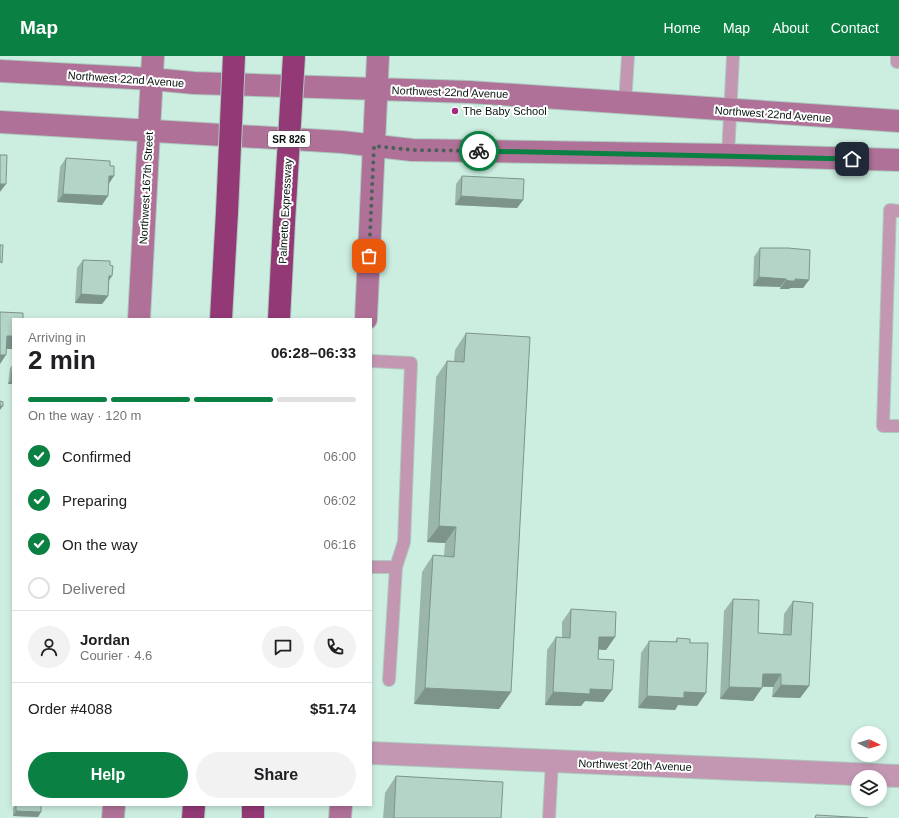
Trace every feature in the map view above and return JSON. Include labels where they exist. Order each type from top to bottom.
[{"type":"highway","points":[[221,318],[234,56]]},
{"type":"highway","name":"Palmetto Expressway","points":[[279,318],[294,56]]},
{"type":"highway","points":[[193,818],[194,806]]},
{"type":"highway","points":[[253,806],[253,818]]},
{"type":"main road","name":"Northwest 167th Street","points":[[139,318],[153,56]]},
{"type":"main road","points":[[366,318],[378,56]]},
{"type":"main road","name":"Northwest 22nd Avenue","points":[[0,71],[152,79],[194,83],[484,93],[624,104],[899,122]]},
{"type":"main road","points":[[0,122],[342,142],[412,150],[728,155],[899,160]]},
{"type":"main road","points":[[113,818],[114,806]]},
{"type":"main road","points":[[340,818],[341,806]]},
{"type":"street","name":"Northwest 20th Avenue","points":[[372,754],[899,776]]},
{"type":"lane","points":[[624,104],[628,56]]},
{"type":"lane","points":[[728,155],[733,56]]},
{"type":"lane","points":[[899,210],[890,210],[882,426],[899,426]]},
{"type":"lane","points":[[372,361],[411,363],[404,542],[396,567],[389,680]]},
{"type":"lane","points":[[372,567],[396,567]]},
{"type":"lane","points":[[549,818],[552,761]]},
{"type":"building","points":[[0,155],[7,155],[6,184],[0,184]]},
{"type":"building","points":[[66,158],[110,161],[110,166],[114,166],[114,176],[109,176],[108,196],[63,194]]},
{"type":"building","points":[[462,176],[524,179],[523,200],[461,196]]},
{"type":"building","points":[[0,245],[3,245],[2,263],[0,262]]},
{"type":"building","points":[[760,248],[810,250],[809,280],[795,279],[795,281],[790,281],[786,279],[759,277]]},
{"type":"building","points":[[83,260],[110,261],[110,265],[113,266],[112,276],[109,276],[108,296],[81,294]]},
{"type":"building","points":[[0,312],[23,313],[23,318],[12,318],[12,336],[7,336],[6,355],[0,355]]},
{"type":"building","points":[[466,333],[530,337],[511,692],[425,688],[433,555],[454,557],[456,527],[439,526],[447,361],[464,362]]},
{"type":"building","points":[[0,401],[3,402],[3,406],[0,406]]},
{"type":"building","points":[[733,599],[759,600],[758,633],[791,635],[793,601],[813,603],[809,686],[781,685],[781,674],[763,674],[762,688],[729,687]]},
{"type":"building","points":[[571,609],[616,612],[615,637],[599,637],[598,659],[614,660],[612,690],[590,689],[590,694],[553,692],[556,637],[570,638]]},
{"type":"building","points":[[677,638],[690,639],[690,643],[708,643],[706,693],[684,692],[684,698],[647,696],[649,641],[677,642]]},
{"type":"building","points":[[396,776],[503,782],[501,818],[394,818]]},
{"type":"building","points":[[16,806],[41,806],[41,812],[16,811]]},
{"type":"building","points":[[816,815],[868,818],[815,818]]},
{"type":"way so far","points":[[369,256],[374,146],[412,150],[479,151]]},
{"type":"place","name":"The Baby School","points":[[455,111]]},
{"type":"route","points":[[479,151],[728,155],[852,159]]}]
